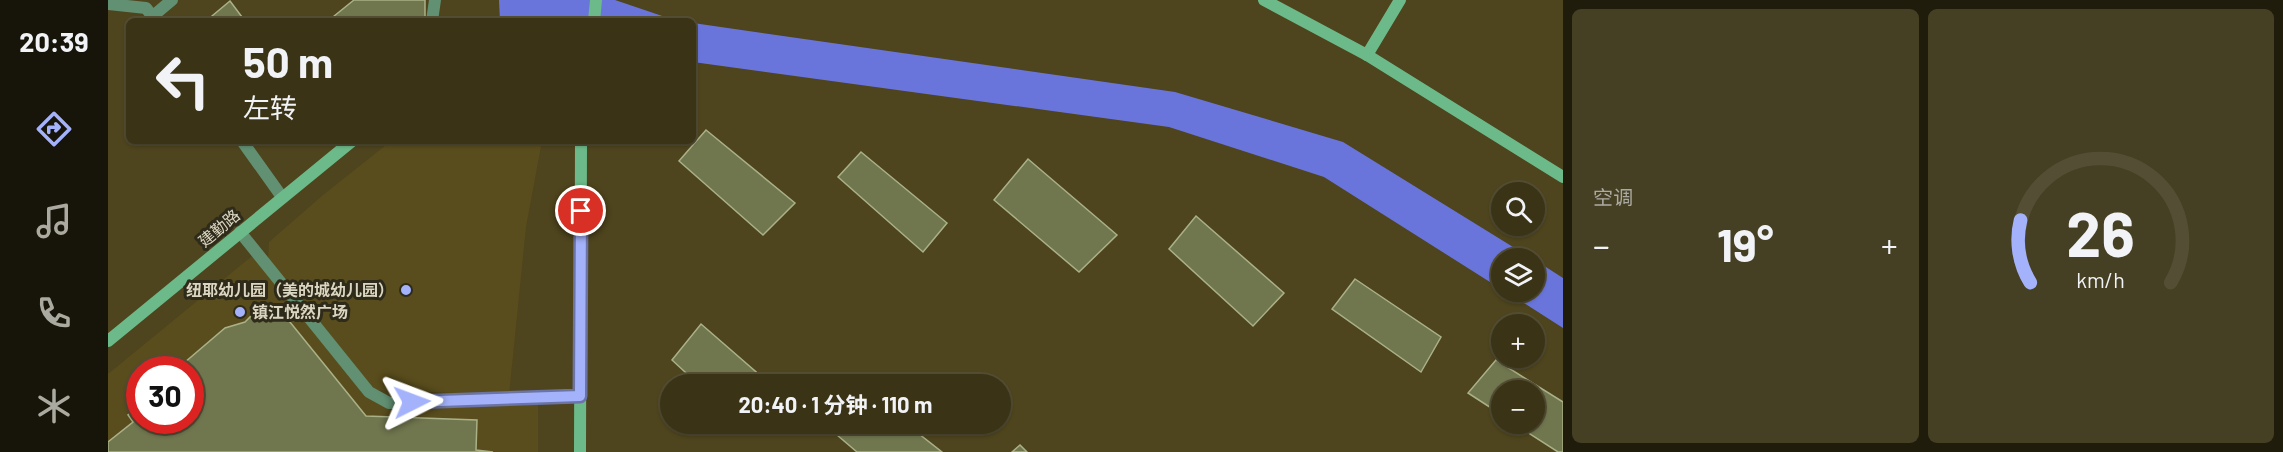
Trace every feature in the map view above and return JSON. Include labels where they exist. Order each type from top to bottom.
[{"type":"street","points":[[108,4],[149,11],[172,0]]},
{"type":"street","points":[[432,18],[435,0]]},
{"type":"street","points":[[594,18],[596,0]]},
{"type":"street","points":[[1264,0],[1367,55],[1563,177]]},
{"type":"street","points":[[1367,55],[1400,0]]},
{"type":"street","points":[[244,144],[282,197]]},
{"type":"street","name":"建勤路","points":[[108,341],[348,144]]},
{"type":"street","points":[[580,452],[581,144]]},
{"type":"street","points":[[240,232],[369,392],[389,403],[580,396]]},
{"type":"shaded area","name":"纽耶幼儿园（美的城幼儿园）","points":[[541,144],[526,227],[509,395],[375,390],[268,261],[269,242],[386,145]]},
{"type":"shaded area","name":"镇江悦然广场","points":[[252,256],[368,397],[393,411],[538,400],[538,452],[108,452],[108,374],[126,359],[126,434],[204,434],[204,356],[130,356]]},
{"type":"water","points":[[499,0],[615,0],[668,18],[500,18]]},
{"type":"water","points":[[696,23],[1175,92],[1343,142],[1491,233],[1491,236],[1495,236],[1515,248],[1491,248],[1491,283],[1324,177],[1169,127],[696,62]]},
{"type":"water","points":[[1545,266],[1563,278],[1563,328],[1545,317],[1545,314],[1541,314],[1522,302],[1545,302]]},
{"type":"building","points":[[354,0],[425,0],[425,18],[332,18]]},
{"type":"building","points":[[230,1],[243,18],[210,18]]},
{"type":"building","points":[[706,130],[795,203],[763,235],[679,161]]},
{"type":"building","points":[[861,152],[947,223],[923,252],[838,177]]},
{"type":"building","points":[[1028,159],[1117,235],[1079,272],[994,200]]},
{"type":"building","points":[[1196,216],[1284,293],[1253,326],[1169,249]]},
{"type":"building","points":[[1355,279],[1441,337],[1421,372],[1332,309]]},
{"type":"building","name":"镇江悦然广场","points":[[277,306],[366,416],[477,420],[476,450],[493,452],[108,452],[108,442],[126,428],[126,434],[204,434],[204,356],[192,356],[225,328],[245,322],[253,314]]},
{"type":"building","points":[[701,324],[758,374],[687,374],[672,360]]},
{"type":"building","points":[[1491,366],[1491,368],[1509,368],[1528,380],[1491,380],[1491,408],[1468,393]]},
{"type":"building","points":[[1545,391],[1563,402],[1563,452],[1558,452],[1530,434],[1545,434]]},
{"type":"building","points":[[836,434],[919,434],[942,452],[857,452]]},
{"type":"building","points":[[1020,445],[1027,452],[1012,452]]},
{"type":"place","name":"纽耶幼儿园（美的城幼儿园）","points":[[406,290]]},
{"type":"place","name":"镇江悦然广场","points":[[240,312]]},
{"type":"route","points":[[412,402],[518,396],[580,396],[581,211]]}]
